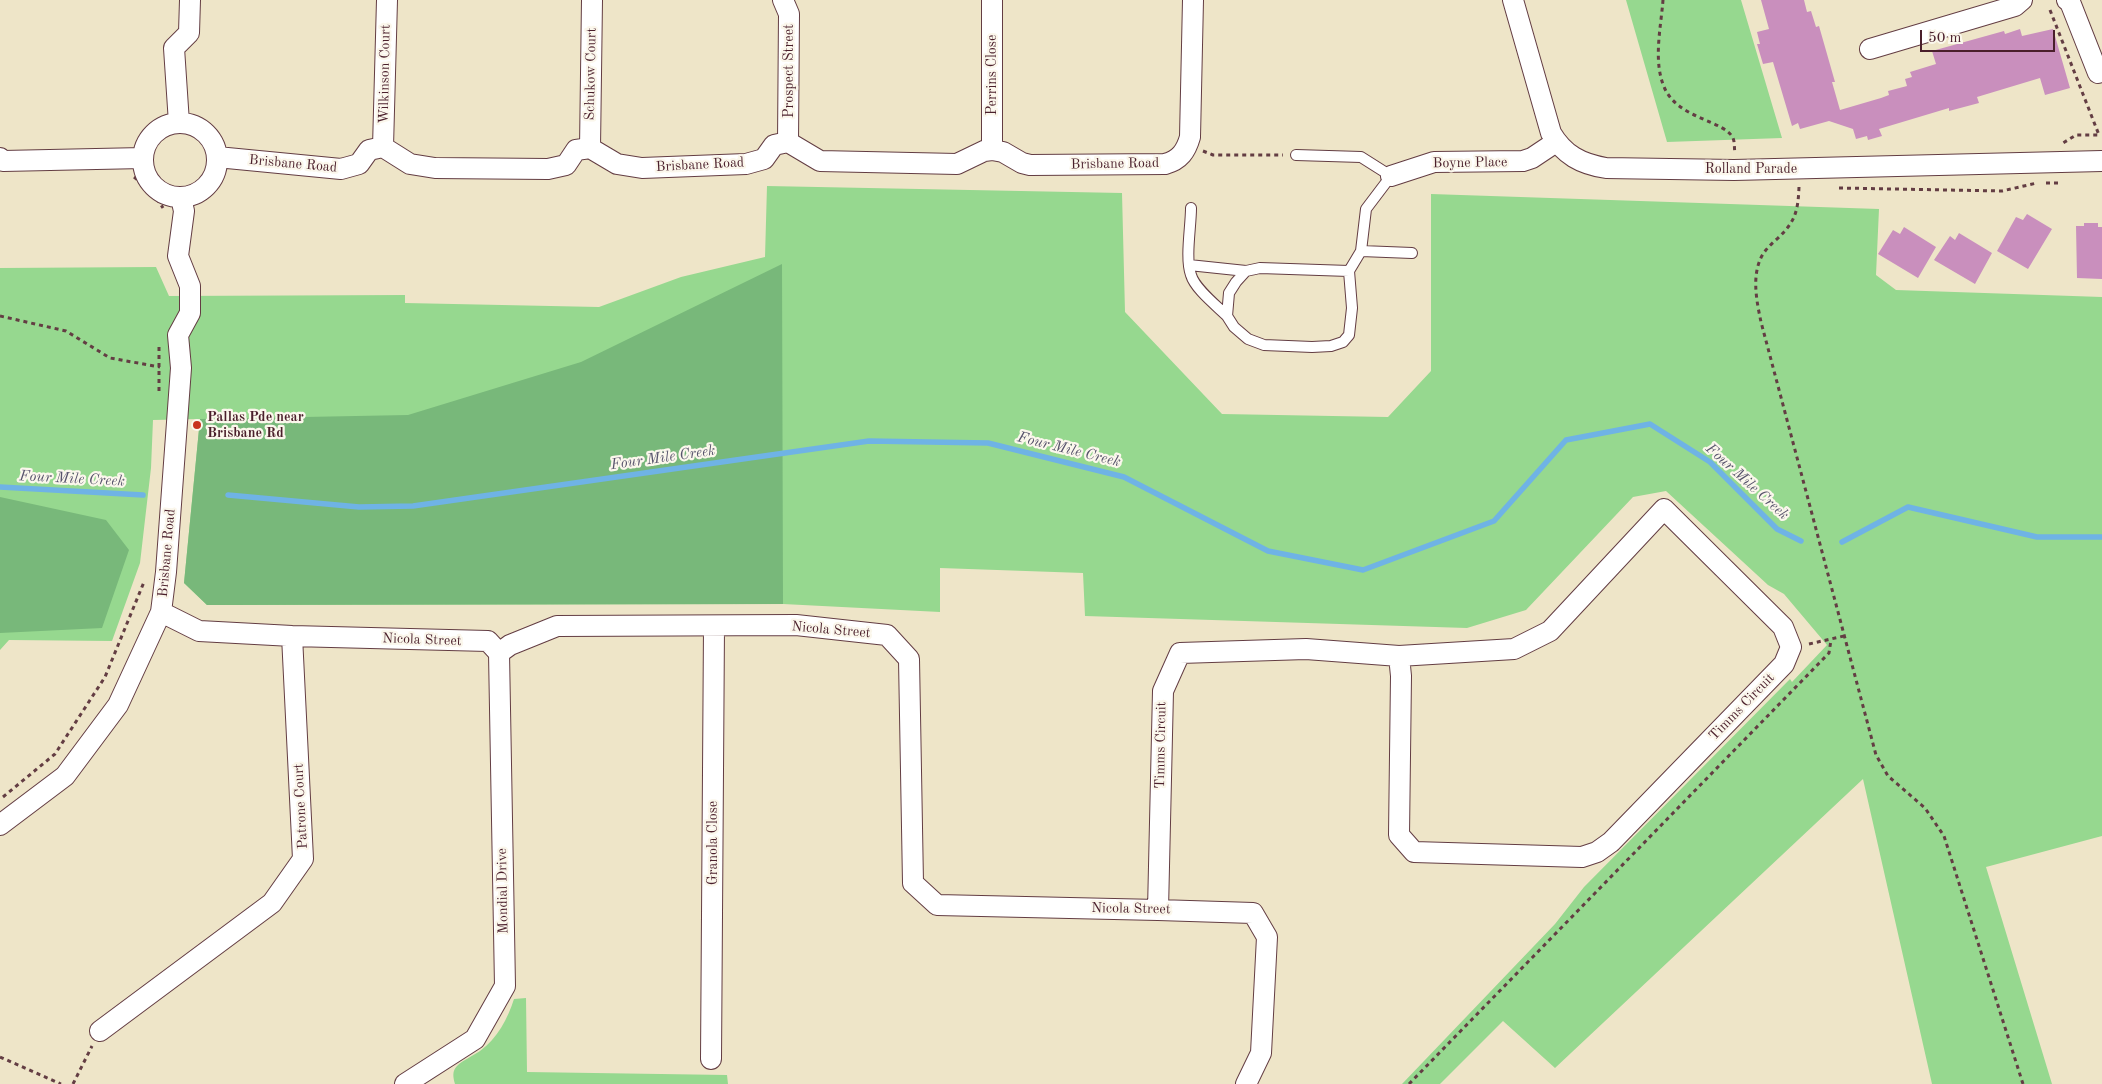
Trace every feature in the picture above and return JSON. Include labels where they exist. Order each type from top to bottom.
[{"type":"street","points":[[179,123],[174,48],[189,32],[190,0]]},
{"type":"street","name":"Wilkinson Court","points":[[383,147],[387,0]]},
{"type":"street","name":"Schukow Court","points":[[590,148],[592,0]]},
{"type":"street","name":"Prospect Street","points":[[783,0],[789,14],[788,142]]},
{"type":"street","name":"Perrins Close","points":[[992,0],[992,150]]},
{"type":"street","name":"Brisbane Road","points":[[992,150],[1002,152],[1022,163],[1030,164],[1159,164],[1171,162],[1177,158],[1188,147],[1191,128],[1193,0]]},
{"type":"street","points":[[1513,0],[1551,132],[1556,142]]},
{"type":"street","points":[[1870,49],[2015,6],[2022,0]]},
{"type":"street","points":[[2058,4],[2070,2],[2098,72]]},
{"type":"street","points":[[179,123],[201,129],[212,142],[217,157],[216,169],[207,185],[193,195],[181,198],[169,196],[158,191],[149,182],[138,159],[150,138],[158,130],[168,125],[179,123]]},
{"type":"street","points":[[788,142],[820,161],[840,163],[957,164],[984,151],[992,150]]},
{"type":"street","name":"Brisbane Road","points":[[590,148],[617,164],[642,168],[746,164],[764,159],[774,145],[788,142]]},
{"type":"street","name":"Rolland Parade","points":[[1556,142],[1568,154],[1592,166],[1606,168],[1734,170],[2102,162]]},
{"type":"street","name":"Boyne Place","points":[[1391,176],[1434,162],[1523,162],[1556,142]]},
{"type":"street","points":[[383,147],[410,164],[435,168],[548,169],[566,164],[576,150],[590,148]]},
{"type":"street","name":"Brisbane Road","points":[[217,157],[342,169],[359,164],[369,150],[383,147]]},
{"type":"street","points":[[0,158],[3,161],[138,159]]},
{"type":"street","name":"Brisbane Road","points":[[0,825],[64,776],[118,705],[161,612],[157,572],[181,368],[178,336],[190,313],[190,286],[178,256],[184,211],[181,198]]},
{"type":"street","name":"Timms Circuit","points":[[1158,910],[1162,691],[1180,653],[1306,649],[1399,656],[1514,649],[1550,630],[1664,509],[1782,626],[1791,647],[1784,664],[1610,842],[1597,852],[1582,857],[1414,852],[1399,835],[1401,676],[1399,656]]},
{"type":"street","name":"Nicola Street","points":[[161,612],[199,630],[292,636],[488,642],[499,653],[510,646],[557,626],[714,627],[796,625],[887,635],[909,659],[913,883],[937,905],[1253,914],[1267,937],[1262,1053],[1246,1084]]},
{"type":"street","name":"Granola Close","points":[[712,1059],[714,627]]},
{"type":"street","name":"Patrone Court","points":[[100,1031],[272,904],[303,859],[292,636]]},
{"type":"street","name":"Mondial Drive","points":[[417,1081],[475,1038],[505,986],[499,653]]},
{"type":"lane","points":[[1191,208],[1189,265],[1191,276],[1196,285],[1227,316],[1234,327],[1248,339],[1264,345],[1312,347],[1331,346],[1342,342],[1349,335],[1352,308],[1349,270],[1361,251],[1366,209],[1391,176],[1362,157],[1296,155]]},
{"type":"lane","points":[[1361,251],[1412,253]]},
{"type":"lane","points":[[1189,265],[1246,271],[1260,268],[1349,270]]},
{"type":"lane","points":[[1227,316],[1229,293],[1246,271]]},
{"type":"path","points":[[1664,0],[1658,57],[1666,91],[1672,99],[1690,114],[1721,127],[1732,136],[1734,142],[1734,170]]},
{"type":"path","points":[[1836,188],[2002,191],[2037,183],[2060,182],[2060,151],[2062,144],[2076,136],[2098,135],[2058,4]]},
{"type":"path","points":[[1197,148],[1213,155],[1296,155]]},
{"type":"path","points":[[138,159],[134,177],[152,191],[163,208],[164,216]]},
{"type":"path","points":[[1790,187],[1808,187]]},
{"type":"path","points":[[1799,187],[1798,209],[1791,224],[1763,254],[1759,261],[1757,272],[1757,306],[1876,754],[1888,776],[1925,808],[1944,836],[2023,1084]]},
{"type":"path","points":[[0,316],[66,331],[110,358],[158,367],[181,368]]},
{"type":"path","points":[[159,339],[159,396]]},
{"type":"path","points":[[0,799],[55,754],[105,677],[157,572]]},
{"type":"path","points":[[1791,647],[1844,636]]},
{"type":"path","points":[[1410,1084],[1829,653],[1831,640]]},
{"type":"path","points":[[73,1084],[100,1031]]},
{"type":"path","points":[[0,1057],[61,1084]]},
{"type":"green space","points":[[1626,0],[1741,0],[1782,138],[1667,142]]},
{"type":"green space","points":[[767,186],[1122,193],[1125,312],[1222,414],[1388,417],[1431,371],[1431,194],[1879,209],[1876,275],[1896,290],[2102,297],[2102,836],[1986,867],[2052,1084],[1932,1084],[1863,779],[1555,1068],[1503,1021],[1440,1084],[1402,1084],[1555,924],[1584,887],[1790,679],[1792,682],[1827,645],[1784,594],[1768,585],[1666,491],[1633,497],[1526,610],[1467,628],[1085,616],[1083,573],[940,568],[940,612],[783,604],[207,605],[184,583],[200,419],[153,420],[151,468],[140,563],[112,641],[9,640],[0,650],[0,268],[156,267],[169,296],[405,295],[405,303],[599,307],[681,277],[765,257]]},
{"type":"green space","points":[[782,264],[783,604],[207,605],[184,583],[200,419],[408,415],[581,362]]},
{"type":"green space","points":[[0,497],[106,520],[129,550],[102,628],[0,633]]},
{"type":"green space","points":[[526,998],[527,1072],[727,1075],[728,1084],[455,1084],[453,1074],[455,1068],[480,1051],[492,1040],[505,1021],[514,999]]},
{"type":"building","points":[[1761,0],[1804,0],[1807,12],[1811,11],[1816,27],[1819,26],[1835,82],[1832,82],[1840,110],[1881,98],[1889,95],[1888,91],[1907,86],[1905,79],[1912,77],[1910,72],[1936,64],[1932,51],[2004,31],[2005,34],[2020,29],[2022,36],[2053,29],[2070,88],[2045,95],[2040,78],[1977,97],[1979,103],[1949,111],[1949,108],[1879,129],[1882,136],[1868,140],[1867,136],[1856,139],[1853,129],[1829,121],[1800,129],[1798,123],[1792,126],[1773,62],[1763,64],[1757,44],[1760,44],[1757,32],[1769,29]]},
{"type":"building","points":[[2027,214],[2052,229],[2028,269],[1997,251],[2016,217],[2023,220]]},
{"type":"building","points":[[2084,223],[2098,223],[2098,227],[2102,227],[2102,279],[2077,278],[2076,226],[2084,226]]},
{"type":"building","points":[[1904,227],[1936,247],[1918,278],[1878,254],[1893,230],[1900,234]]},
{"type":"building","points":[[1959,233],[1992,253],[1975,284],[1934,260],[1950,236],[1955,240]]},
{"type":"waterway","name":"Four Mile Creek","points":[[228,495],[359,507],[413,506],[869,441],[988,443],[1124,477],[1268,551],[1363,570],[1494,521],[1566,440],[1650,424],[1710,462],[1777,529],[1801,541]]},
{"type":"waterway","name":"Four Mile Creek","points":[[0,487],[143,495]]},
{"type":"waterway","name":"Four Mile Creek","points":[[1842,542],[1908,507],[2037,537],[2102,537]]},
{"type":"place","name":"Pallas Pde near Brisbane Rd","points":[[197,425]]}]
